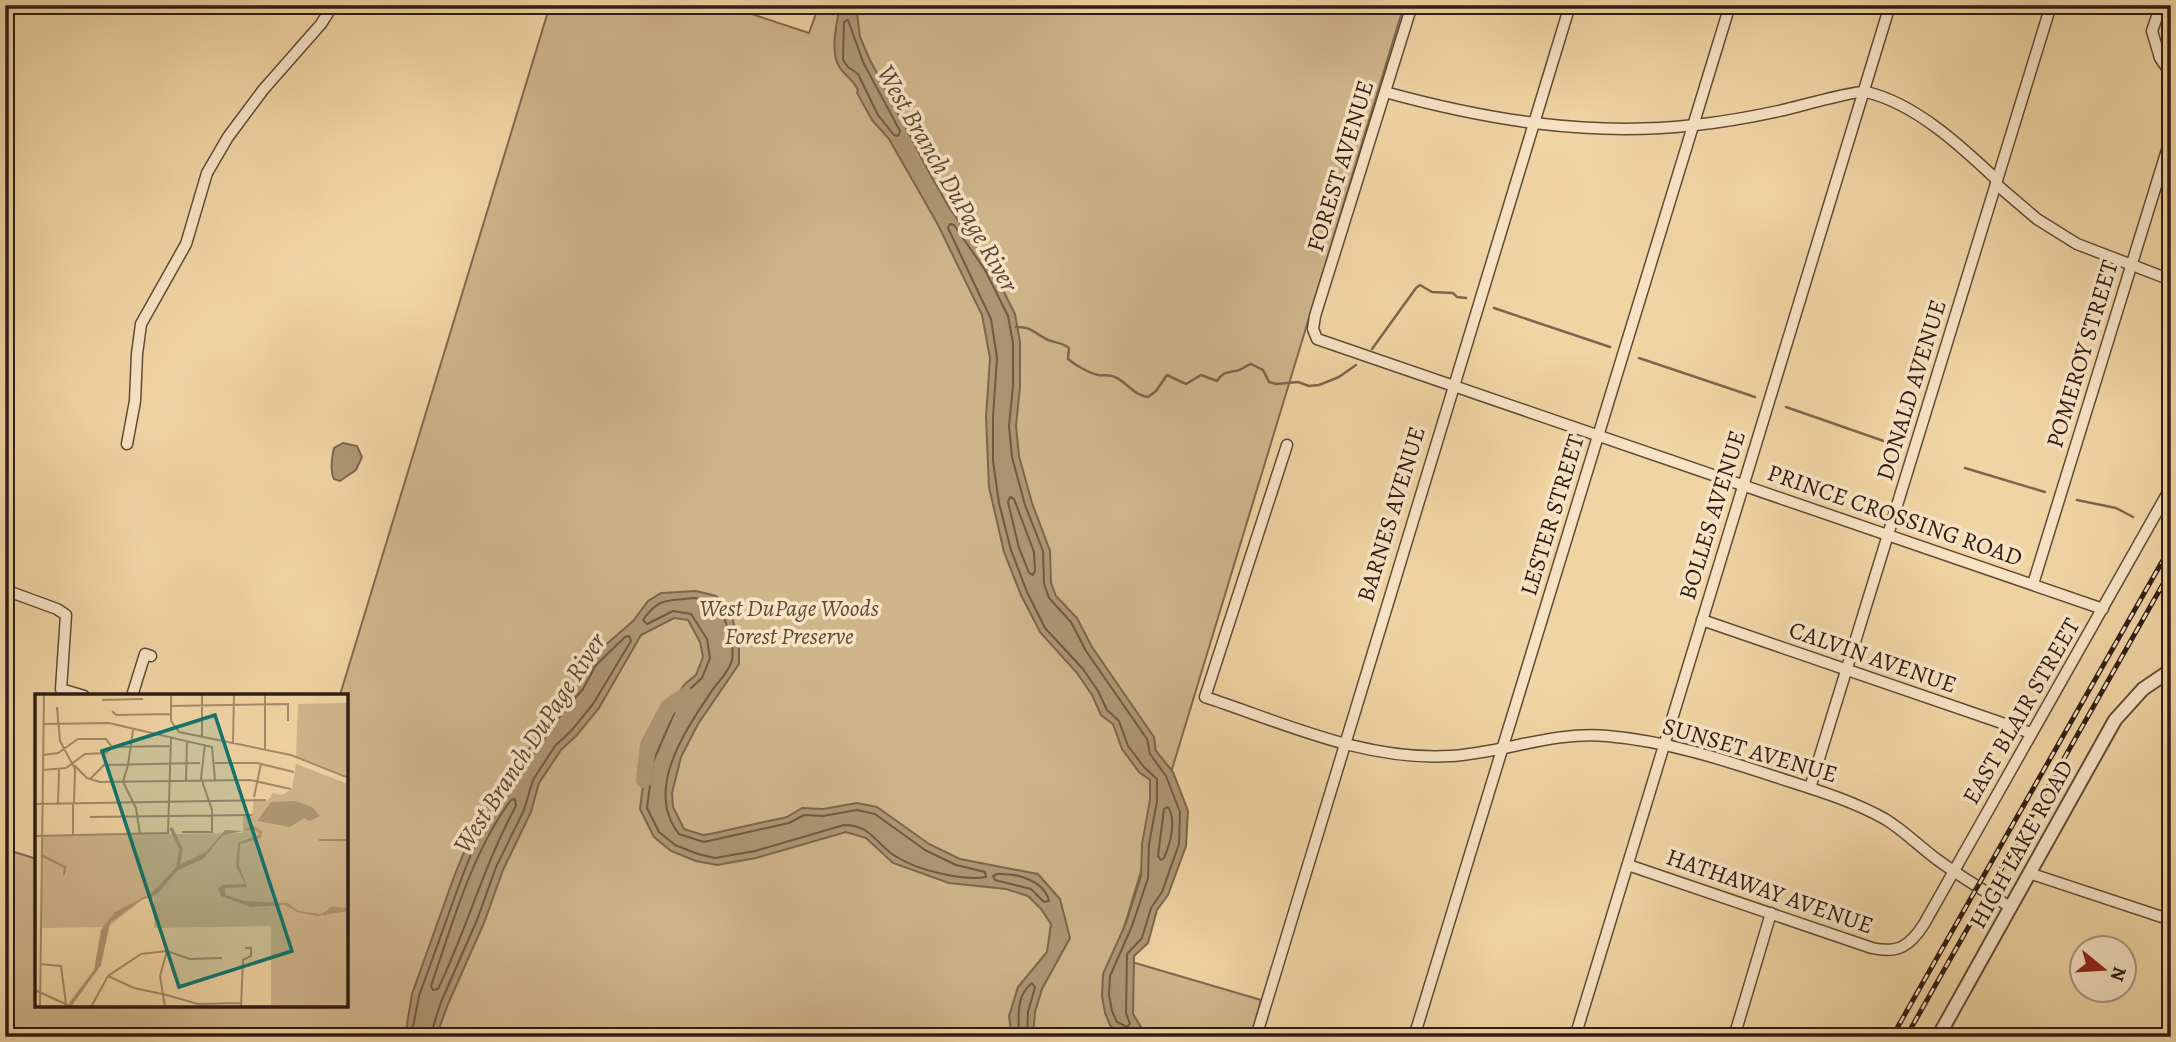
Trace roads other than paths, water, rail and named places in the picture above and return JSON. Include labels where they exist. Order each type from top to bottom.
[{"type":"street","points":[[127,444],[135,401],[136,354],[141,324],[186,244],[207,173],[228,137],[263,90],[321,24],[333,5]]},
{"type":"street","name":"FOREST AVENUE","points":[[1317,339],[1313,329],[1315,316],[1412,5]]},
{"type":"street","name":"BARNES AVENUE","points":[[1256,1037],[1570,5]]},
{"type":"street","name":"LESTER STREET","points":[[1414,1037],[1730,5]]},
{"type":"street","name":"BOLLES AVENUE","points":[[1574,1037],[1891,5]]},
{"type":"street","name":"DONALD AVENUE","points":[[1810,788],[2051,5]]},
{"type":"street","points":[[2161,5],[2152,31],[2160,58],[2171,74]]},
{"type":"street","points":[[1385,92],[1457,111],[1533,124],[1612,128],[1693,125],[1777,112],[1864,91],[1910,111],[1945,133],[2037,219],[2061,235],[2092,251],[2171,280]]},
{"type":"street","name":"POMEROY STREET","points":[[2033,584],[2171,137]]},
{"type":"street","name":"PRINCE CROSSING ROAD","points":[[1317,339],[2103,609]]},
{"type":"street","name":"SUNSET AVENUE","points":[[1286,445],[1205,697],[1344,743],[1381,752],[1420,757],[1474,754],[1558,736],[1586,735],[1617,737],[1706,754],[1858,806],[1887,821],[1954,871],[2010,907]]},
{"type":"street","name":"EAST BLAIR STREET","points":[[1899,949],[1919,932],[2171,487]]},
{"type":"street","points":[[5,590],[57,609],[66,615],[61,689],[80,694]]},
{"type":"street","name":"CALVIN AVENUE","points":[[1702,620],[2031,733]]},
{"type":"street","points":[[132,694],[145,654],[151,656]]},
{"type":"street","name":"HIGH LAKE ROAD","points":[[1938,1037],[2115,720],[2133,698],[2171,670]]},
{"type":"street","name":"HATHAWAY AVENUE","points":[[1628,865],[1872,948],[1891,951],[1899,949]]},
{"type":"street","points":[[2029,873],[2171,920]]},
{"type":"street","points":[[1734,1037],[1771,913]]},
{"type":"water","points":[[840,5],[856,5],[860,37],[870,60],[930,174],[950,209],[991,266],[1015,314],[1020,342],[1020,387],[1016,426],[1019,456],[1032,503],[1050,551],[1051,583],[1056,596],[1077,618],[1092,647],[1154,737],[1156,751],[1173,772],[1188,811],[1186,846],[1168,895],[1157,910],[1148,943],[1134,956],[1133,1014],[1147,1037],[1122,1037],[1121,1032],[1111,1027],[1102,996],[1103,974],[1126,923],[1141,876],[1150,780],[1139,772],[1122,749],[1113,724],[1101,715],[1092,695],[1077,673],[1040,632],[1021,595],[1004,552],[989,487],[986,417],[990,358],[982,315],[937,223],[889,139],[872,120],[856,86],[837,61],[835,37]]},
{"type":"water","points":[[343,443],[357,446],[362,457],[356,470],[340,481],[334,479],[332,460],[334,448]]},
{"type":"water","points":[[696,591],[716,596],[730,611],[739,642],[739,664],[698,724],[681,757],[672,793],[673,807],[684,829],[703,835],[710,834],[787,817],[802,808],[823,809],[857,803],[877,807],[929,844],[960,859],[1038,874],[1060,899],[1070,938],[1042,989],[1035,1012],[1033,1037],[1012,1037],[1009,1016],[1018,987],[1047,952],[1051,924],[1028,896],[1006,889],[949,883],[893,863],[866,838],[846,832],[756,858],[717,865],[696,861],[671,851],[654,837],[640,809],[646,760],[670,705],[685,684],[696,675],[703,657],[700,642],[688,620],[674,618],[641,635],[599,708],[561,750],[539,783],[531,812],[503,870],[484,923],[436,1037],[405,1037],[412,994],[477,821],[601,649],[633,621],[648,601],[661,593]]},
{"type":"waterway","points":[[1372,349],[1420,285],[1432,292],[1453,293],[1457,297],[1466,298]]},
{"type":"waterway","points":[[1494,308],[1610,347]]},
{"type":"waterway","points":[[1016,327],[1029,329],[1069,348],[1068,359],[1078,366],[1094,374],[1115,377],[1138,394],[1148,397],[1156,391],[1167,375],[1186,384],[1201,375],[1217,381],[1225,373],[1251,364],[1263,370],[1269,382],[1298,382],[1309,386],[1339,377],[1356,365]]},
{"type":"waterway","points":[[1639,358],[1755,397]]},
{"type":"waterway","points":[[1786,407],[1898,446]]},
{"type":"waterway","points":[[1965,468],[2045,492]]},
{"type":"waterway","points":[[2077,500],[2116,508],[2133,517]]},
{"type":"waterway","name":"West Branch DuPage River","points":[[644,780],[648,745],[668,707],[686,695]]},
{"type":"railway","points":[[1892,1037],[2171,546]]},
{"type":"railway","points":[[1906,1037],[2171,570]]},
{"type":"park label","name":"West DuPage Woods Forest Preserve","points":[[789,622]]}]
